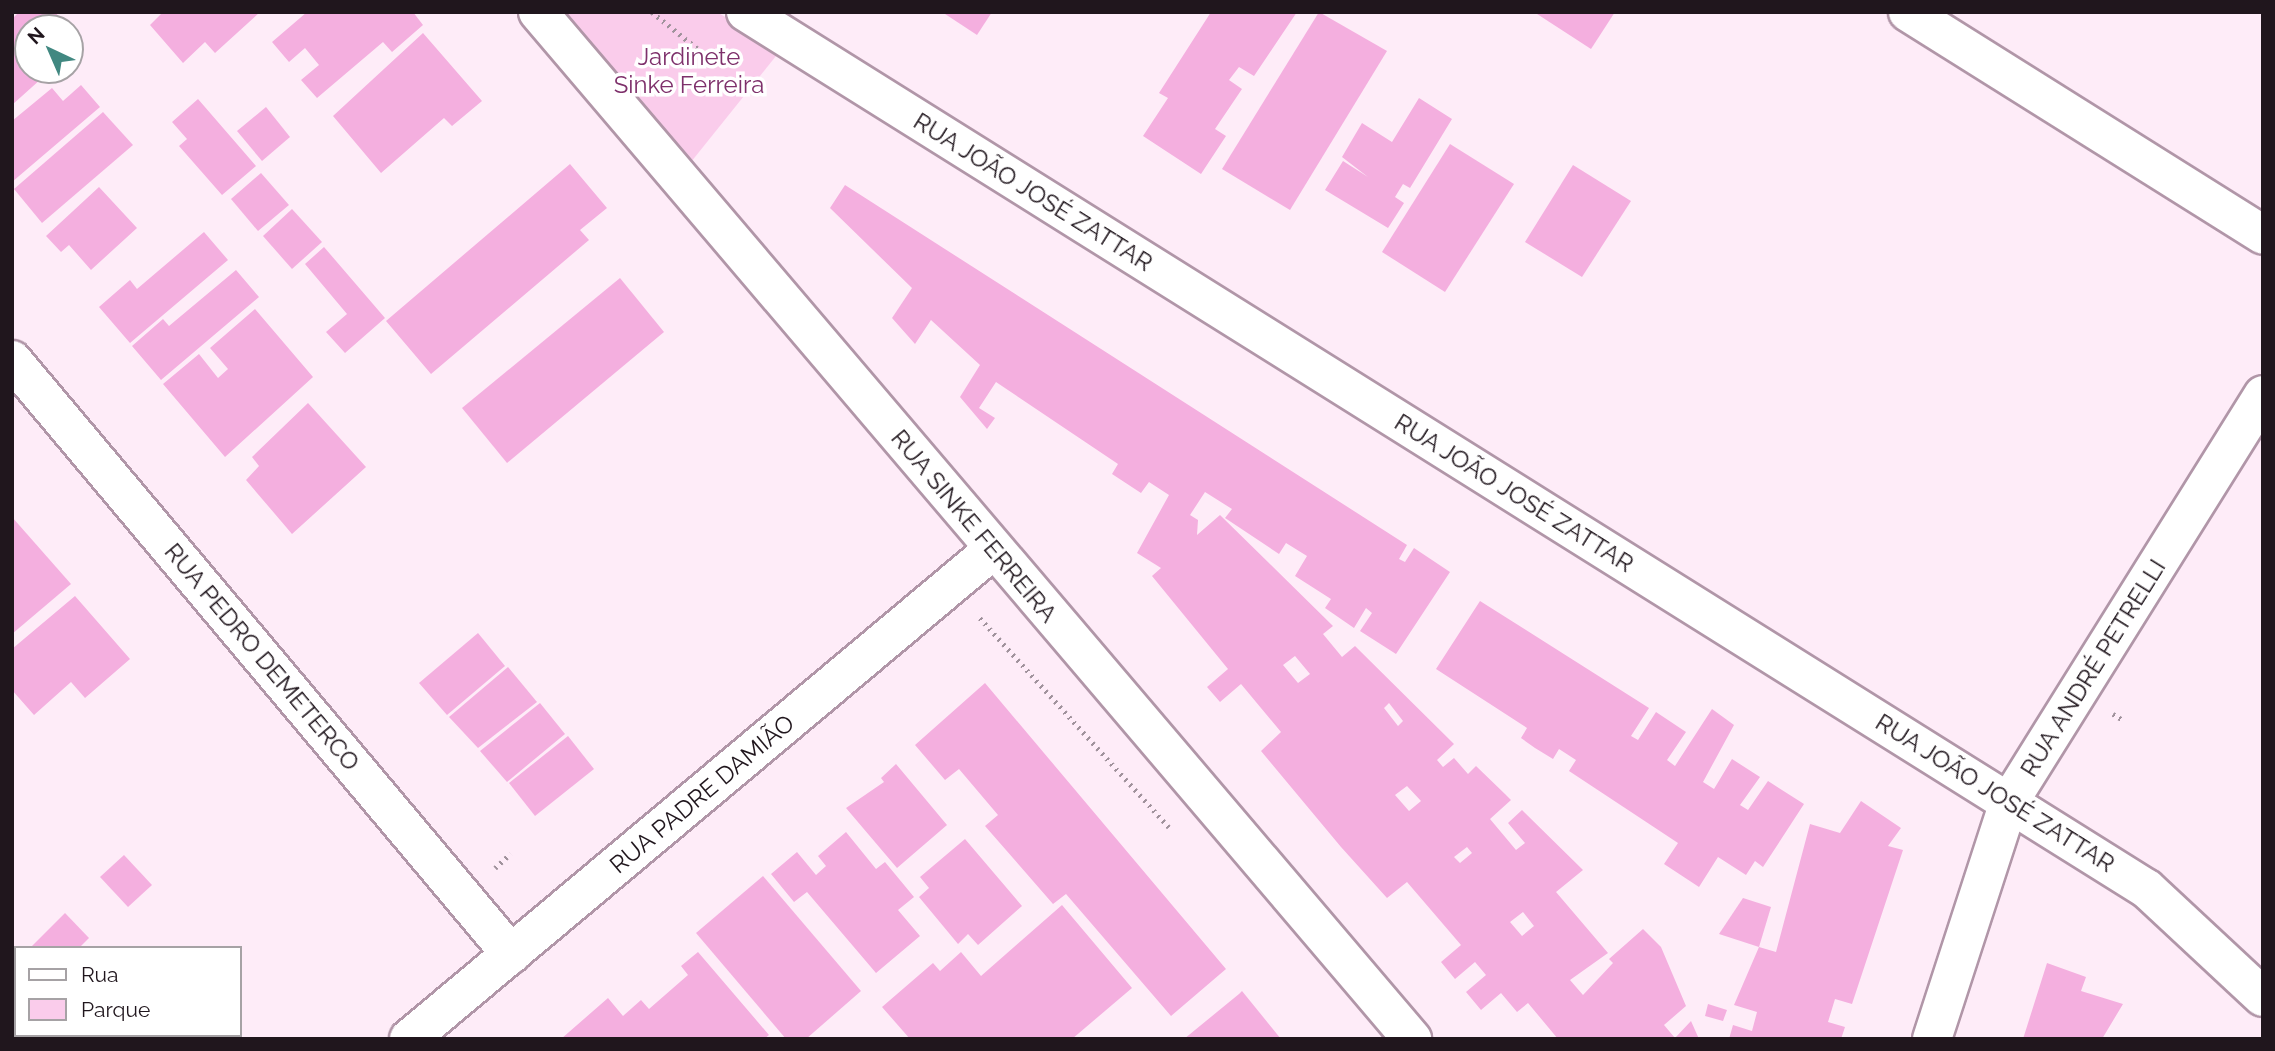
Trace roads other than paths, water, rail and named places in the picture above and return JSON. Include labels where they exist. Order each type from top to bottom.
[{"type":"street","name":"RUA SINKE FERREIRA","points":[[538,12],[1412,1039]]},
{"type":"street","name":"RUA JOÃO JOSÉ ZATTAR","points":[[746,12],[2147,889],[2263,997]]},
{"type":"street","points":[[1908,12],[2263,235]]},
{"type":"street","name":"RUA PEDRO DEMETERCO","points":[[12,360],[511,954]]},
{"type":"street","name":"RUA ANDRÉ PETRELLI","points":[[1932,1039],[2009,802],[2263,395]]},
{"type":"street","name":"RUA PADRE DAMIÃO","points":[[409,1039],[994,549]]},
{"type":"park label","name":"Jardinete Sinke Ferreira","points":[[689,71]]}]
